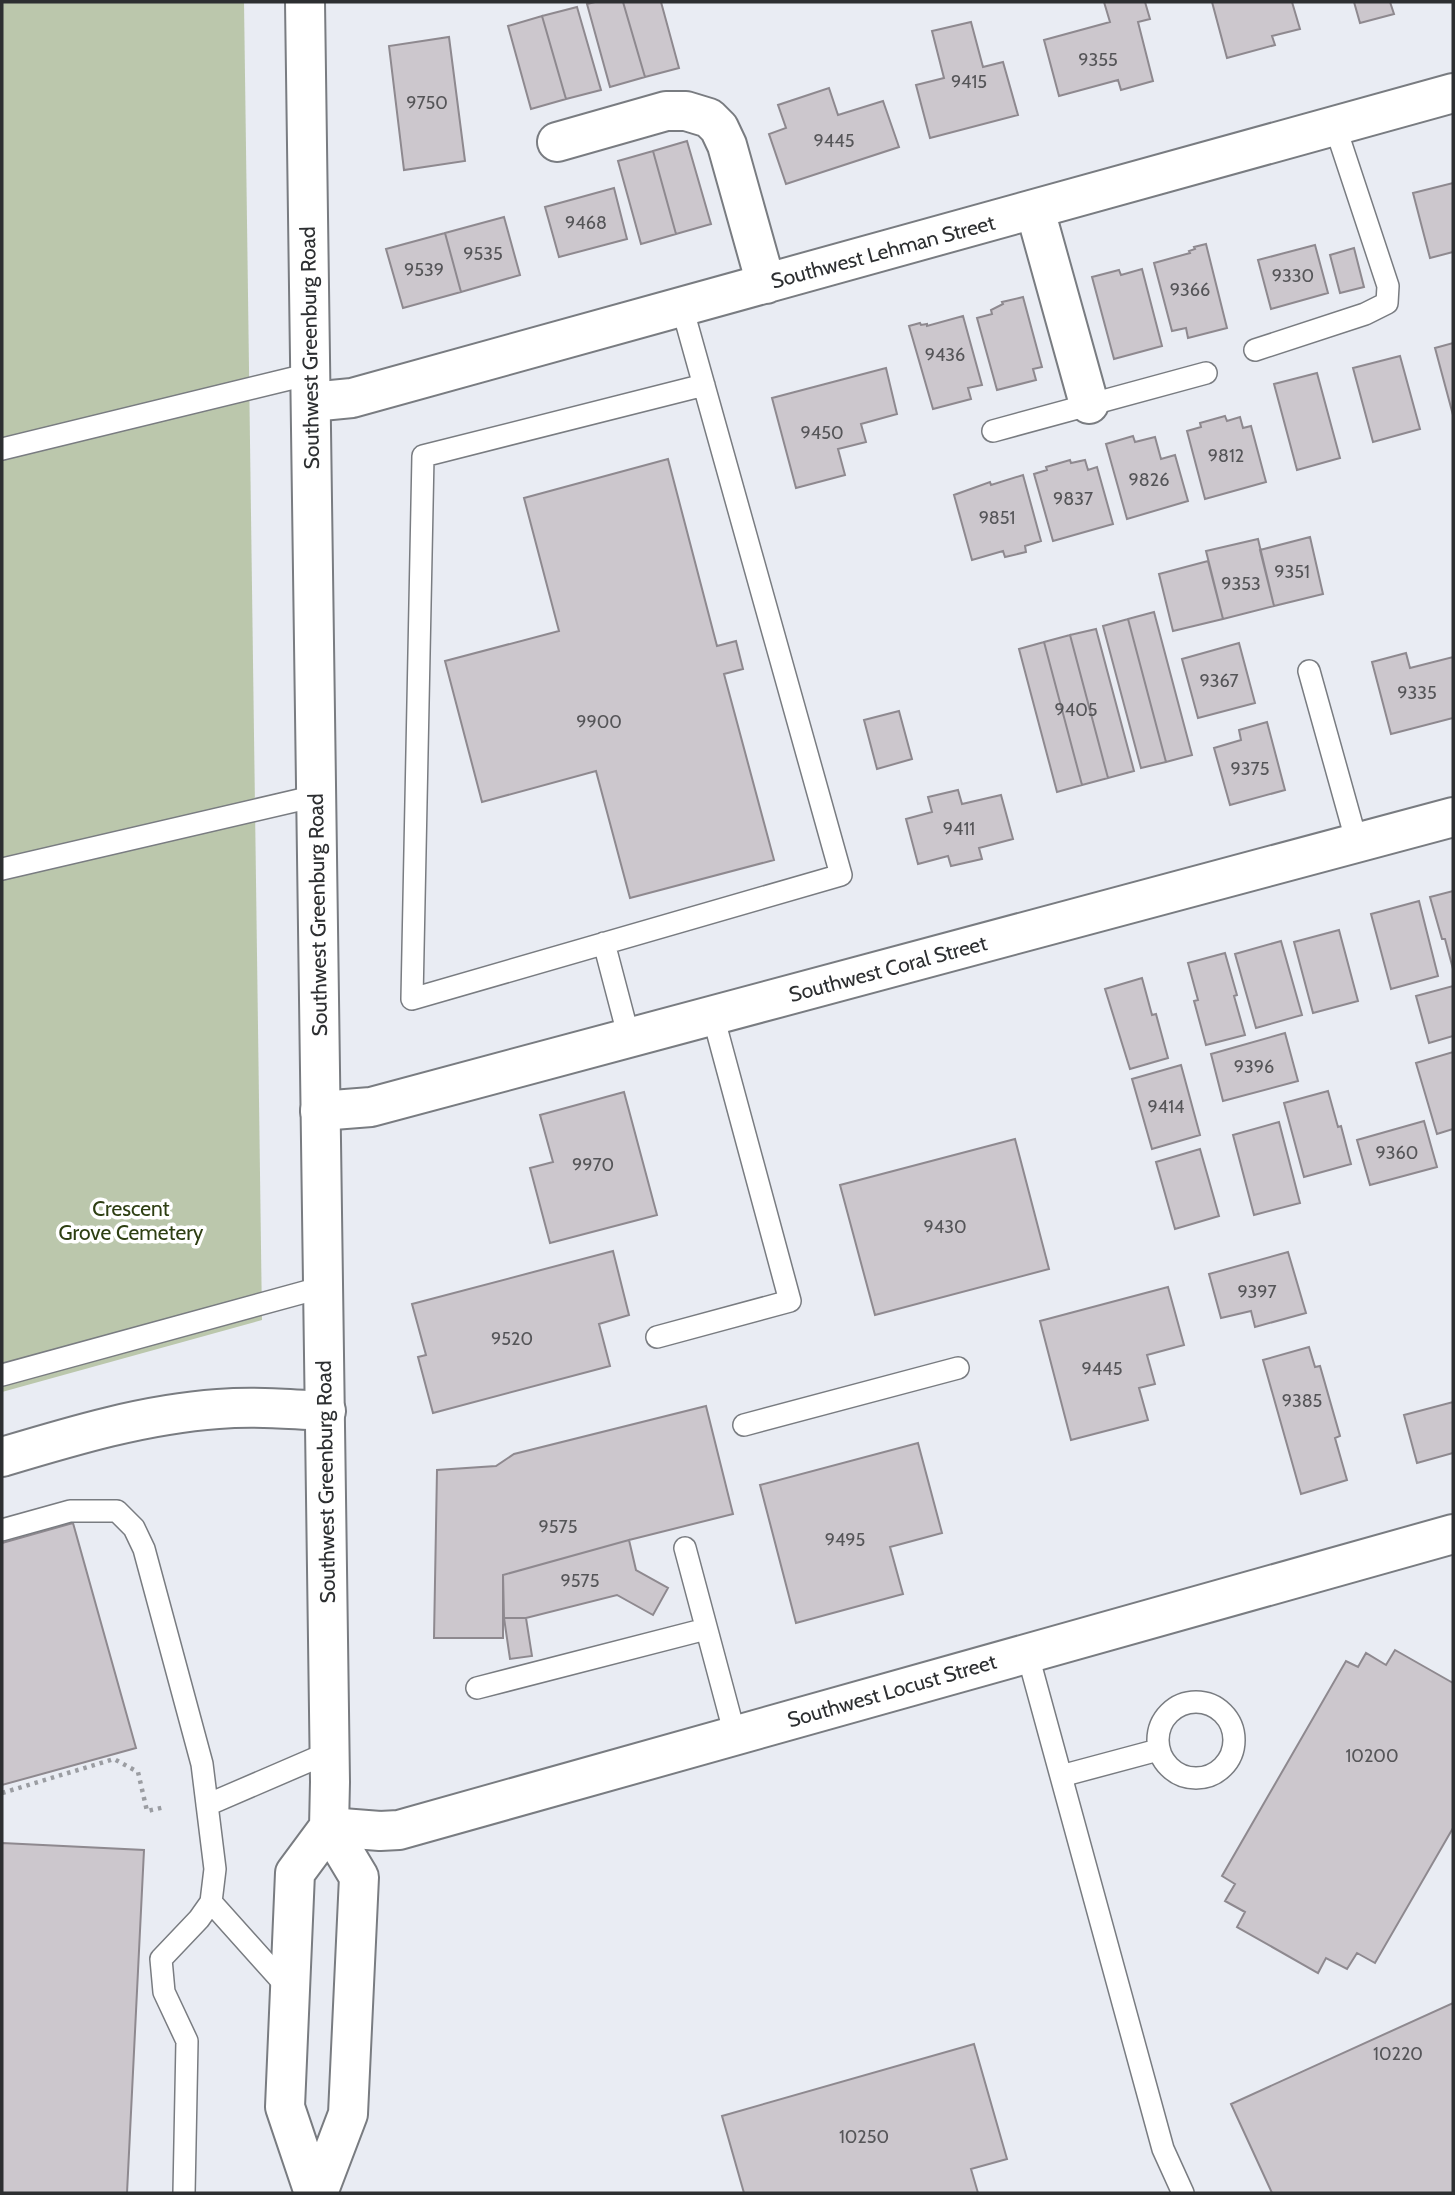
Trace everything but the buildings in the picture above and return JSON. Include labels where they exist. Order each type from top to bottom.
[{"type":"street","name":"Southwest Greenburg Road","points":[[305,2],[326,1411],[329,1827]]},
{"type":"street","name":"Southwest Lehman Street","points":[[311,388],[352,398],[1453,93]]},
{"type":"street","points":[[557,142],[666,111],[686,111],[709,118],[719,128],[727,145],[766,284]]},
{"type":"street","points":[[1035,209],[1089,404]]},
{"type":"street","name":"Southwest Coral Street","points":[[320,1111],[371,1107],[1453,817]]},
{"type":"street","points":[[2,1457],[137,1421],[190,1412],[252,1407],[326,1411]]},
{"type":"street","name":"Southwest Locust Street","points":[[329,1827],[399,1830],[1453,1534]]},
{"type":"street","points":[[329,1827],[359,1877],[348,2114],[316,2193],[285,2107],[295,1873],[329,1827]]},
{"type":"lane","points":[[1255,349],[1365,314],[1387,303],[1388,286],[1335,126]]},
{"type":"lane","points":[[682,307],[704,384],[841,875],[412,999],[423,456],[704,384]]},
{"type":"lane","points":[[993,431],[1206,373]]},
{"type":"lane","points":[[2,449],[311,388]]},
{"type":"lane","points":[[1309,671],[1357,843]]},
{"type":"lane","points":[[2,869],[316,796]]},
{"type":"lane","points":[[604,943],[629,1038]]},
{"type":"lane","points":[[657,1337],[790,1301],[713,1016]]},
{"type":"lane","points":[[2,1375],[324,1287]]},
{"type":"lane","points":[[744,1426],[958,1368]]},
{"type":"lane","points":[[2,1530],[70,1511],[117,1511],[134,1528],[144,1549],[202,1764],[215,1869],[211,1902],[199,1919],[161,1959],[164,1992],[187,2041],[184,2193]]},
{"type":"lane","points":[[685,1548],[735,1735]]},
{"type":"lane","points":[[477,1688],[706,1629]]},
{"type":"lane","points":[[1027,1652],[1163,2149],[1183,2193]]},
{"type":"lane","points":[[1061,1776],[1158,1750]]},
{"type":"lane","points":[[207,1805],[330,1752]]},
{"type":"lane","points":[[211,1902],[290,1991]]},
{"type":"path","points":[[2,1793],[114,1759],[138,1772],[147,1811],[165,1807]]},
{"type":"green space","name":"Crescent Grove Cemetery","points":[[2,2],[244,2],[262,1320],[2,1392]]}]
